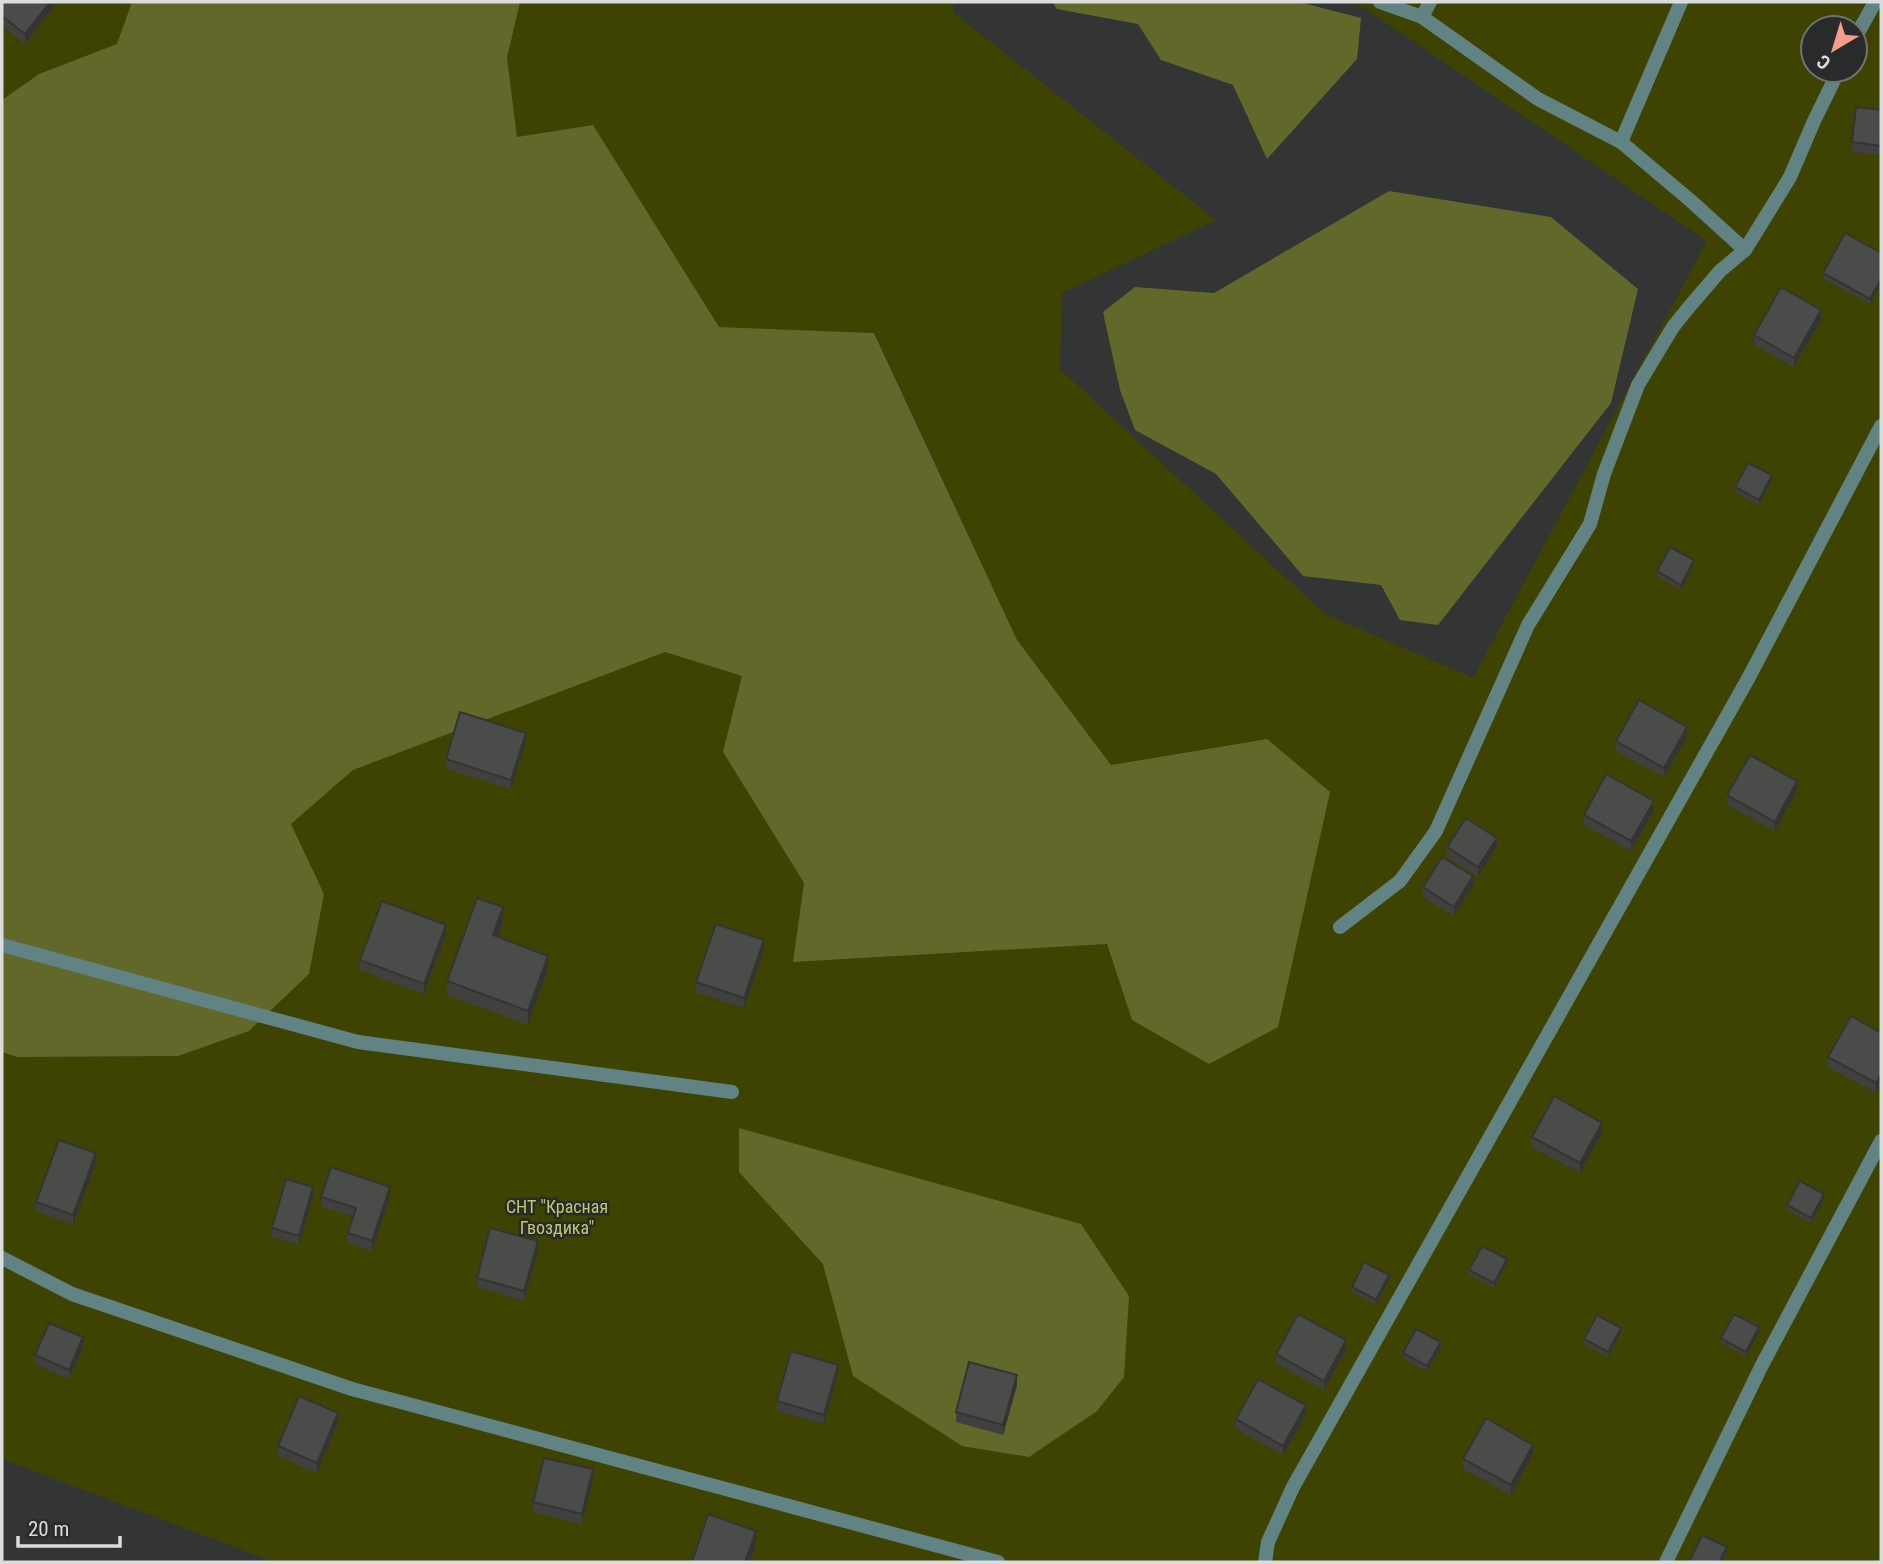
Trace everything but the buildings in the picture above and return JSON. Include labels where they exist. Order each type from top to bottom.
[{"type":"street","points":[[1380,2],[1422,18],[1538,99],[1621,142],[1745,250]]},
{"type":"street","points":[[1422,18],[1430,2]]},
{"type":"street","points":[[1621,142],[1681,2]]},
{"type":"street","points":[[1340,927],[1400,881],[1436,831],[1528,625],[1590,524],[1604,474],[1638,385],[1681,317],[1720,271],[1745,250],[1790,177],[1832,84]]},
{"type":"street","points":[[1265,1562],[1268,1542],[1293,1487],[1749,677],[1881,426]]},
{"type":"street","points":[[2,945],[358,1042],[733,1092]]},
{"type":"street","points":[[1665,1562],[1762,1365],[1881,1140]]},
{"type":"street","points":[[2,1258],[72,1294],[352,1389],[998,1562]]},
{"type":"green space","points":[[2,2],[132,2],[118,44],[39,74],[2,100]]},
{"type":"green space","points":[[132,2],[520,2],[507,58],[517,137],[593,125],[719,327],[874,333],[1017,640],[1111,765],[1267,739],[1330,792],[1278,1027],[1209,1064],[1132,1020],[1107,944],[793,962],[804,883],[723,752],[742,676],[665,652],[353,770],[291,824],[324,894],[309,974],[249,1031],[178,1056],[17,1057],[2,1052],[2,100],[39,74],[117,44]]},
{"type":"green space","name":"СНТ \"Красная Гвоздика\"","points":[[520,2],[953,2],[954,13],[1216,220],[1062,293],[1060,369],[1325,614],[1473,678],[1707,241],[1363,7],[1343,2],[1881,2],[1881,1562],[274,1562],[2,1459],[2,1052],[17,1057],[178,1056],[249,1031],[309,974],[324,894],[290,825],[353,770],[665,652],[742,676],[723,752],[804,883],[794,962],[1107,944],[1132,1020],[1267,739],[1111,765],[1017,640],[875,333],[719,327],[593,125],[517,137],[507,58]]},
{"type":"green space","points":[[1052,2],[1299,2],[1361,18],[1357,59],[1267,159],[1233,85],[1161,60],[1138,24],[1057,9]]},
{"type":"green space","points":[[1389,191],[1551,217],[1638,289],[1611,403],[1438,625],[1400,620],[1381,585],[1303,576],[1216,474],[1135,430],[1120,390],[1103,312],[1135,287],[1214,293]]},
{"type":"green space","points":[[739,1128],[1081,1224],[1129,1296],[1124,1377],[1097,1411],[1029,1457],[962,1446],[853,1376],[823,1264],[739,1172]]}]
